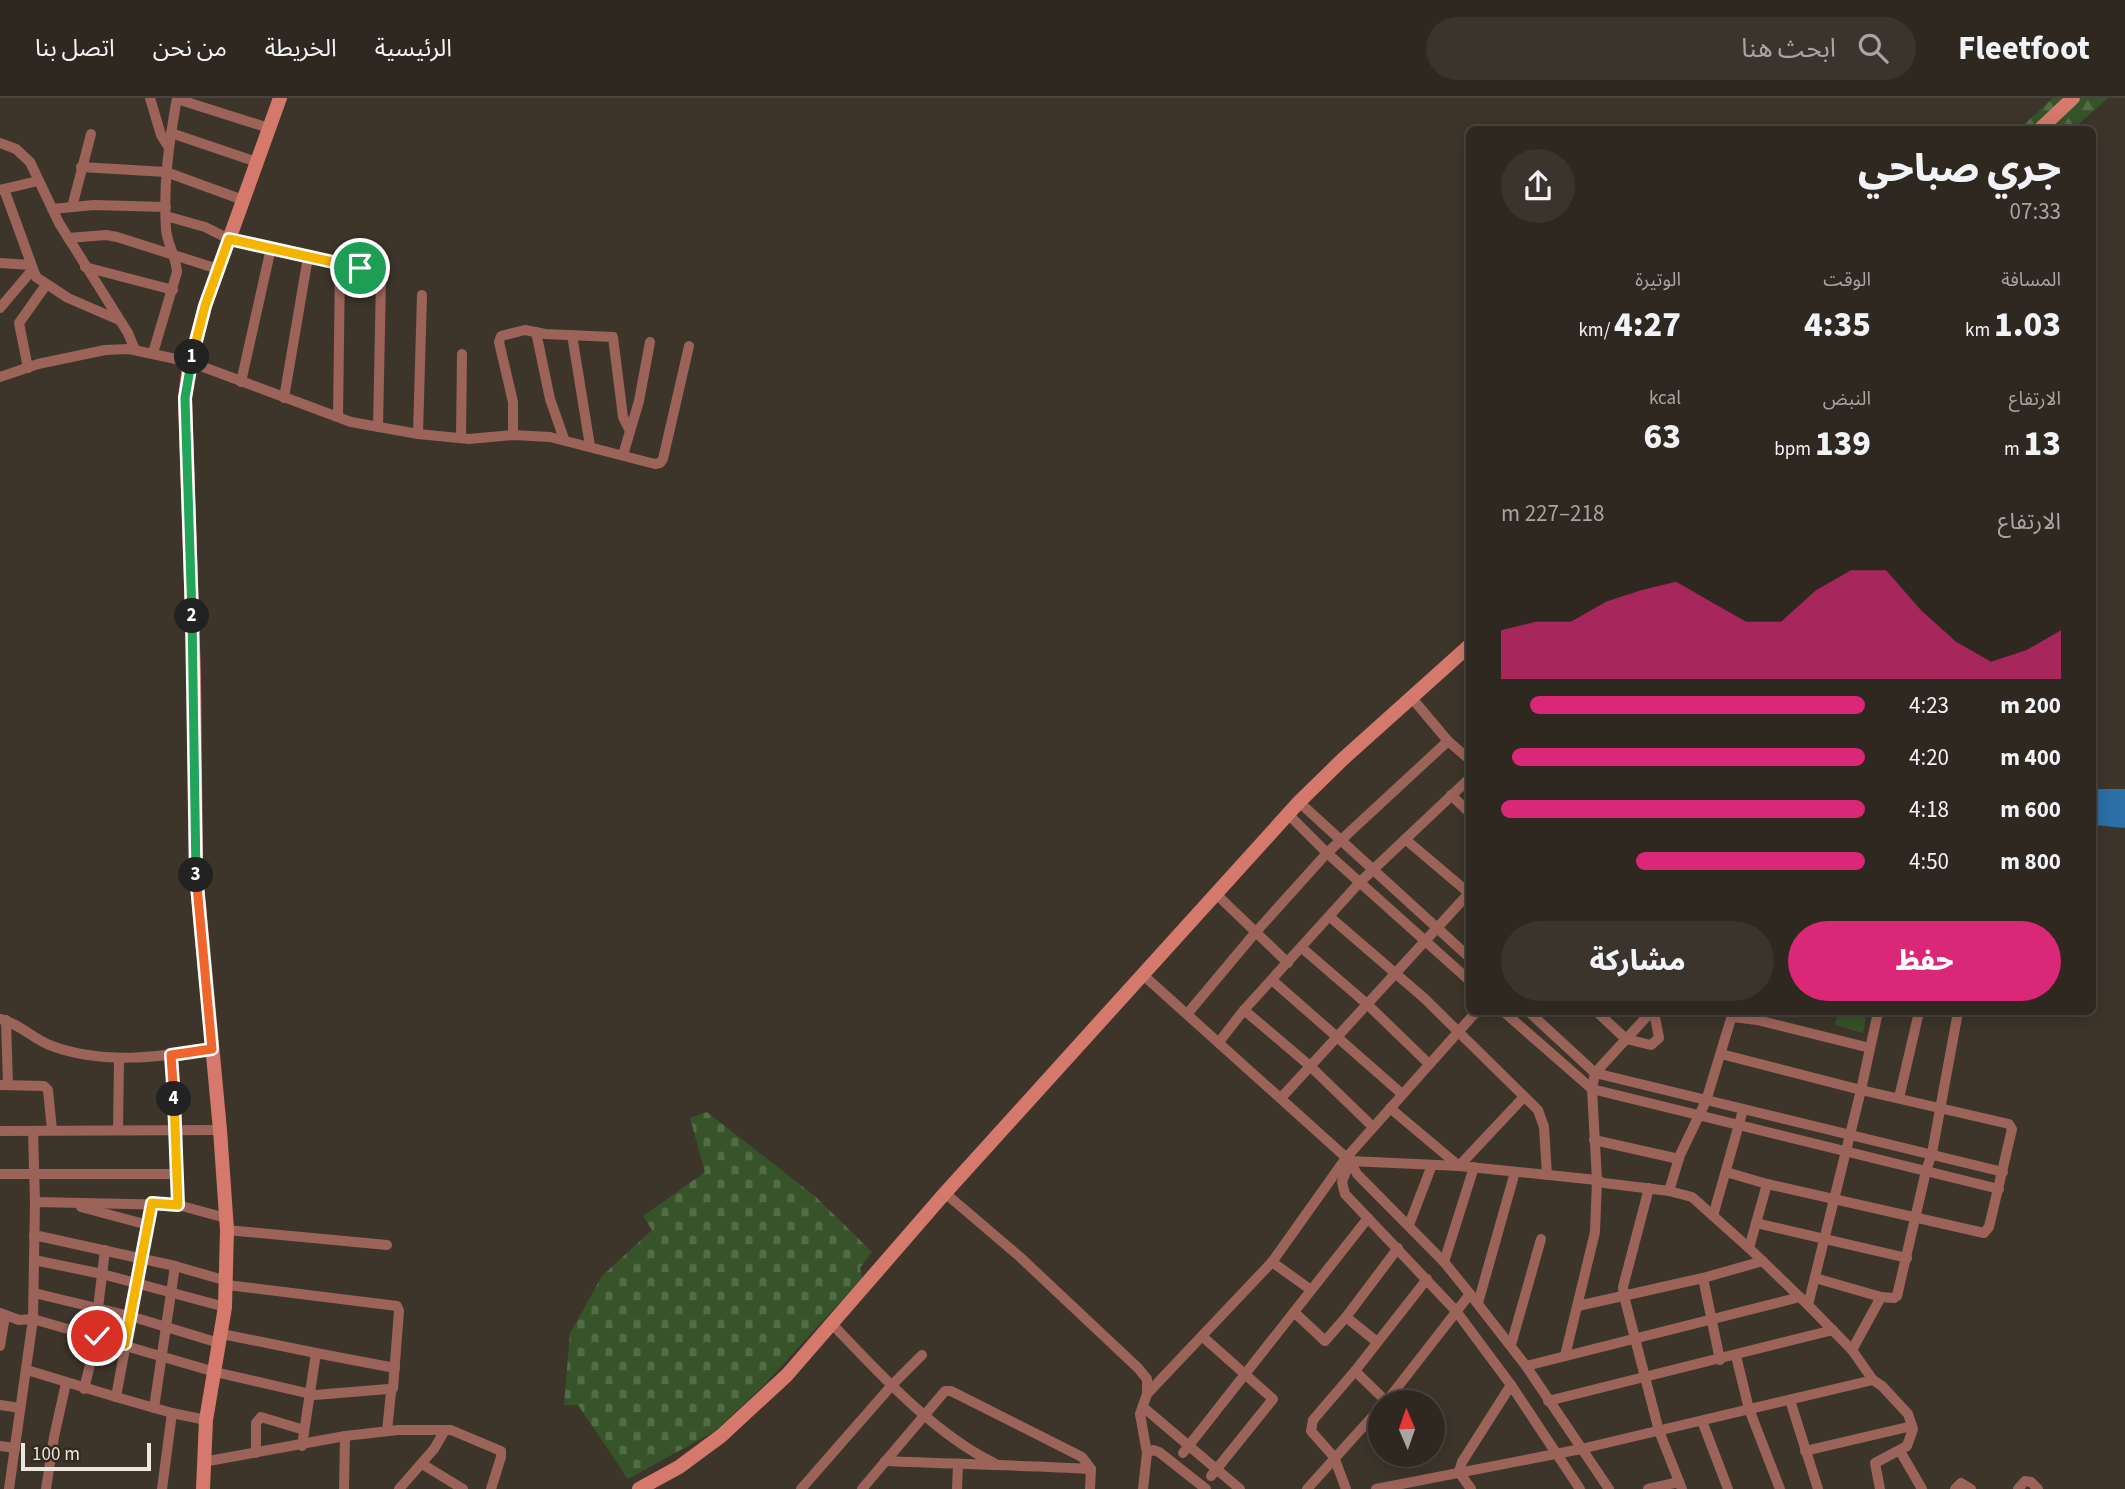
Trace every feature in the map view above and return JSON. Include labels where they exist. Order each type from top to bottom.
[{"type":"street","points":[[150,98],[161,135],[168,146]]},
{"type":"street","points":[[153,353],[177,272],[175,256],[168,239],[166,172],[177,98],[269,128]]},
{"type":"street","points":[[203,1489],[206,1420],[225,1307],[227,1224],[196,873],[194,676],[185,398],[190,362],[205,306],[280,98]]},
{"type":"street","points":[[2043,126],[2073,98]]},
{"type":"street","points":[[171,132],[257,162]]},
{"type":"street","points":[[72,207],[90,134]]},
{"type":"street","points":[[0,143],[16,149],[34,169],[68,238],[128,333],[135,350]]},
{"type":"street","points":[[81,167],[166,172],[243,200]]},
{"type":"street","points":[[38,181],[2,190],[36,277],[68,298],[119,320]]},
{"type":"street","points":[[52,209],[94,205],[166,211],[229,239],[378,273],[379,427]]},
{"type":"street","points":[[68,238],[106,235],[219,269]]},
{"type":"street","points":[[241,382],[271,248]]},
{"type":"street","points":[[284,398],[308,257]]},
{"type":"street","points":[[0,263],[32,267]]},
{"type":"street","points":[[338,417],[340,264]]},
{"type":"street","points":[[0,308],[32,267]]},
{"type":"street","points":[[85,267],[173,290]]},
{"type":"street","points":[[28,368],[19,323],[46,285]]},
{"type":"street","points":[[418,434],[422,295]]},
{"type":"street","points":[[513,435],[513,402],[499,339],[521,330],[613,337],[623,417],[630,431]]},
{"type":"street","points":[[536,332],[550,399],[564,439]]},
{"type":"street","points":[[572,335],[590,446]]},
{"type":"street","points":[[624,455],[639,401],[650,342]]},
{"type":"street","points":[[0,377],[106,351],[135,350],[190,362],[338,417],[379,427],[461,438],[513,435],[564,439],[655,464],[662,462],[688,346]]},
{"type":"street","points":[[461,438],[462,354]]},
{"type":"street","points":[[648,1487],[721,1436],[786,1374],[945,1193],[1299,802],[1466,649]]},
{"type":"street","points":[[1411,697],[1448,741],[1466,757]]},
{"type":"street","points":[[1188,1013],[1327,853],[1448,741]]},
{"type":"street","points":[[1219,1042],[1244,1010],[1360,882],[1466,782]]},
{"type":"street","points":[[1451,795],[1466,809]]},
{"type":"street","points":[[1299,802],[1466,954]]},
{"type":"street","points":[[1288,814],[1327,853],[1466,977]]},
{"type":"street","points":[[1405,839],[1466,890]]},
{"type":"street","points":[[1215,893],[1288,963]]},
{"type":"street","points":[[1281,1098],[1466,897]]},
{"type":"street","points":[[1330,917],[1395,973],[1538,1110],[1542,1117],[1546,1175]]},
{"type":"street","points":[[1303,948],[1367,1004],[1429,1064]]},
{"type":"street","points":[[1142,974],[1348,1160],[1357,1174],[1444,1262],[1511,1345],[1609,1489]]},
{"type":"street","points":[[1272,980],[1402,1094]]},
{"type":"street","points":[[1244,1010],[1310,1066],[1373,1127]]},
{"type":"street","points":[[1147,1394],[1272,1262],[1373,1127],[1473,1015]]},
{"type":"street","points":[[1507,1015],[1592,1089],[1999,1189]]},
{"type":"street","points":[[1532,1015],[1595,1073],[2003,1171]]},
{"type":"street","points":[[1600,1015],[1626,1039],[1651,1045],[1655,1044],[1658,1038],[1654,1015]]},
{"type":"street","points":[[1565,1356],[1595,1232],[1597,1180],[1592,1089],[1595,1073],[1650,1015]]},
{"type":"street","points":[[1669,1191],[1679,1159],[1706,1101],[1733,1015]]},
{"type":"street","points":[[1804,1301],[1815,1278],[1825,1239],[1877,1015]]},
{"type":"street","points":[[1899,1098],[1918,1015]]},
{"type":"street","points":[[1815,1278],[1881,1297],[1897,1296],[1932,1153],[1957,1015]]},
{"type":"street","points":[[1761,1016],[1870,1048]]},
{"type":"street","points":[[52,1130],[48,1090],[44,1086],[4,1085],[3,1020],[50,1046],[83,1055],[119,1059],[212,1049]]},
{"type":"street","points":[[1721,1054],[2009,1124],[2012,1129],[1989,1227],[1984,1233],[1767,1184],[1726,1171]]},
{"type":"street","points":[[171,1055],[178,1205]]},
{"type":"street","points":[[118,1130],[119,1059]]},
{"type":"street","points":[[1459,1166],[1523,1098]]},
{"type":"street","points":[[1390,1108],[1459,1166]]},
{"type":"street","points":[[1713,1216],[1743,1110]]},
{"type":"street","points":[[0,1131],[220,1130]]},
{"type":"street","points":[[9,1489],[33,1318],[33,1131]]},
{"type":"street","points":[[1594,1140],[1679,1159]]},
{"type":"street","points":[[1348,1160],[1474,1167],[1597,1180],[1692,1197],[1804,1301],[1852,1350],[1873,1380],[1909,1414],[1912,1426],[1910,1441],[1900,1451],[1875,1463],[1880,1489]]},
{"type":"street","points":[[1348,1160],[1342,1182],[1343,1190],[1456,1311],[1511,1385],[1580,1489]]},
{"type":"street","points":[[1409,1225],[1432,1164]]},
{"type":"street","points":[[1444,1262],[1474,1167]]},
{"type":"street","points":[[1395,1390],[1456,1311],[1474,1298],[1515,1172]]},
{"type":"street","points":[[0,1174],[177,1174]]},
{"type":"street","points":[[1749,1248],[1767,1184]]},
{"type":"street","points":[[1648,1489],[1680,1485],[1659,1431],[1644,1379],[1623,1287],[1649,1188]]},
{"type":"street","points":[[945,1193],[1020,1257],[1139,1368],[1147,1379],[1147,1394],[1140,1413],[1147,1453],[1143,1489]]},
{"type":"street","points":[[35,1202],[178,1205],[227,1224],[387,1245]]},
{"type":"street","points":[[65,1203],[148,1225]]},
{"type":"street","points":[[116,1397],[152,1203]]},
{"type":"street","points":[[1186,1450],[1368,1218]]},
{"type":"street","points":[[1756,1223],[1907,1258]]},
{"type":"street","points":[[34,1235],[175,1266],[227,1283],[397,1306],[395,1368],[387,1432]]},
{"type":"street","points":[[1511,1345],[1541,1239]]},
{"type":"street","points":[[1294,1312],[1325,1341],[1398,1248]]},
{"type":"street","points":[[98,1308],[105,1250]]},
{"type":"street","points":[[34,1260],[102,1274],[225,1307]]},
{"type":"street","points":[[1578,1306],[1703,1278],[1763,1261]]},
{"type":"street","points":[[1272,1262],[1311,1290]]},
{"type":"street","points":[[154,1408],[175,1266]]},
{"type":"street","points":[[1703,1278],[1720,1360]]},
{"type":"street","points":[[1346,1489],[1334,1457],[1311,1431],[1311,1425],[1427,1279]]},
{"type":"street","points":[[34,1293],[221,1339],[395,1368]]},
{"type":"street","points":[[1852,1350],[1881,1297]]},
{"type":"street","points":[[1526,1366],[1713,1320],[1804,1301]]},
{"type":"street","points":[[0,1346],[2,1315],[19,1321],[33,1318],[215,1372],[314,1395],[388,1389],[391,1392]]},
{"type":"street","points":[[1346,1317],[1377,1342]]},
{"type":"street","points":[[831,1324],[892,1385],[958,1443],[994,1463]]},
{"type":"street","points":[[1548,1401],[1833,1330]]},
{"type":"street","points":[[84,1389],[97,1336]]},
{"type":"street","points":[[1203,1337],[1270,1395],[1272,1401],[1214,1473]]},
{"type":"street","points":[[302,1446],[316,1353]]},
{"type":"street","points":[[801,1489],[922,1354]]},
{"type":"street","points":[[1736,1356],[1749,1409],[1780,1489]]},
{"type":"street","points":[[27,1370],[84,1389],[206,1420]]},
{"type":"street","points":[[1355,1371],[1374,1390]]},
{"type":"street","points":[[1376,1489],[1581,1449],[1873,1380]]},
{"type":"street","points":[[46,1489],[66,1383]]},
{"type":"street","points":[[1458,1472],[1466,1453],[1511,1385]]},
{"type":"street","points":[[862,1489],[945,1391],[951,1391],[1082,1457],[1091,1469],[1090,1489]]},
{"type":"street","points":[[1790,1400],[1818,1489]]},
{"type":"street","points":[[0,1405],[20,1408]]},
{"type":"street","points":[[1143,1407],[1186,1450],[1214,1473],[1240,1489]]},
{"type":"street","points":[[162,1489],[172,1413]]},
{"type":"street","points":[[256,1453],[256,1423],[261,1417],[304,1430]]},
{"type":"street","points":[[1307,1489],[1368,1421]]},
{"type":"street","points":[[1702,1421],[1728,1489]]},
{"type":"street","points":[[1805,1451],[1912,1426]]},
{"type":"street","points":[[203,1462],[345,1436],[445,1430],[461,1432],[501,1451],[491,1489]]},
{"type":"street","points":[[416,1489],[402,1485],[422,1464],[445,1430]]},
{"type":"street","points":[[344,1489],[345,1436]]},
{"type":"street","points":[[0,1446],[15,1448]]},
{"type":"street","points":[[1147,1453],[1153,1450],[1158,1452],[1206,1489]]},
{"type":"street","points":[[1900,1451],[1922,1489]]},
{"type":"street","points":[[885,1461],[958,1465],[994,1463],[1091,1469]]},
{"type":"street","points":[[422,1464],[463,1489]]},
{"type":"street","points":[[957,1489],[958,1465]]},
{"type":"street","points":[[1458,1472],[1468,1487]]},
{"type":"street","points":[[2018,1489],[2025,1481],[2031,1482],[2038,1489]]},
{"type":"street","points":[[1955,1489],[1961,1483],[1971,1489]]},
{"type":"green space","points":[[2053,98],[2108,98],[2076,126],[2022,126]]},
{"type":"green space","points":[[1837,1015],[1866,1015],[1863,1033],[1835,1025]]},
{"type":"green space","points":[[707,1112],[816,1197],[872,1252],[860,1268],[862,1278],[766,1383],[715,1431],[628,1479],[578,1405],[564,1405],[570,1333],[602,1276],[652,1230],[643,1216],[705,1172],[690,1118]]},
{"type":"water","points":[[2096,789],[2125,789],[2125,828],[2096,825]]},
{"type":"route","points":[[97,1336],[125,1344],[152,1203],[178,1205],[171,1055],[212,1049],[196,873],[194,676],[185,445],[185,398],[190,362],[205,306],[229,239],[360,268]]}]
